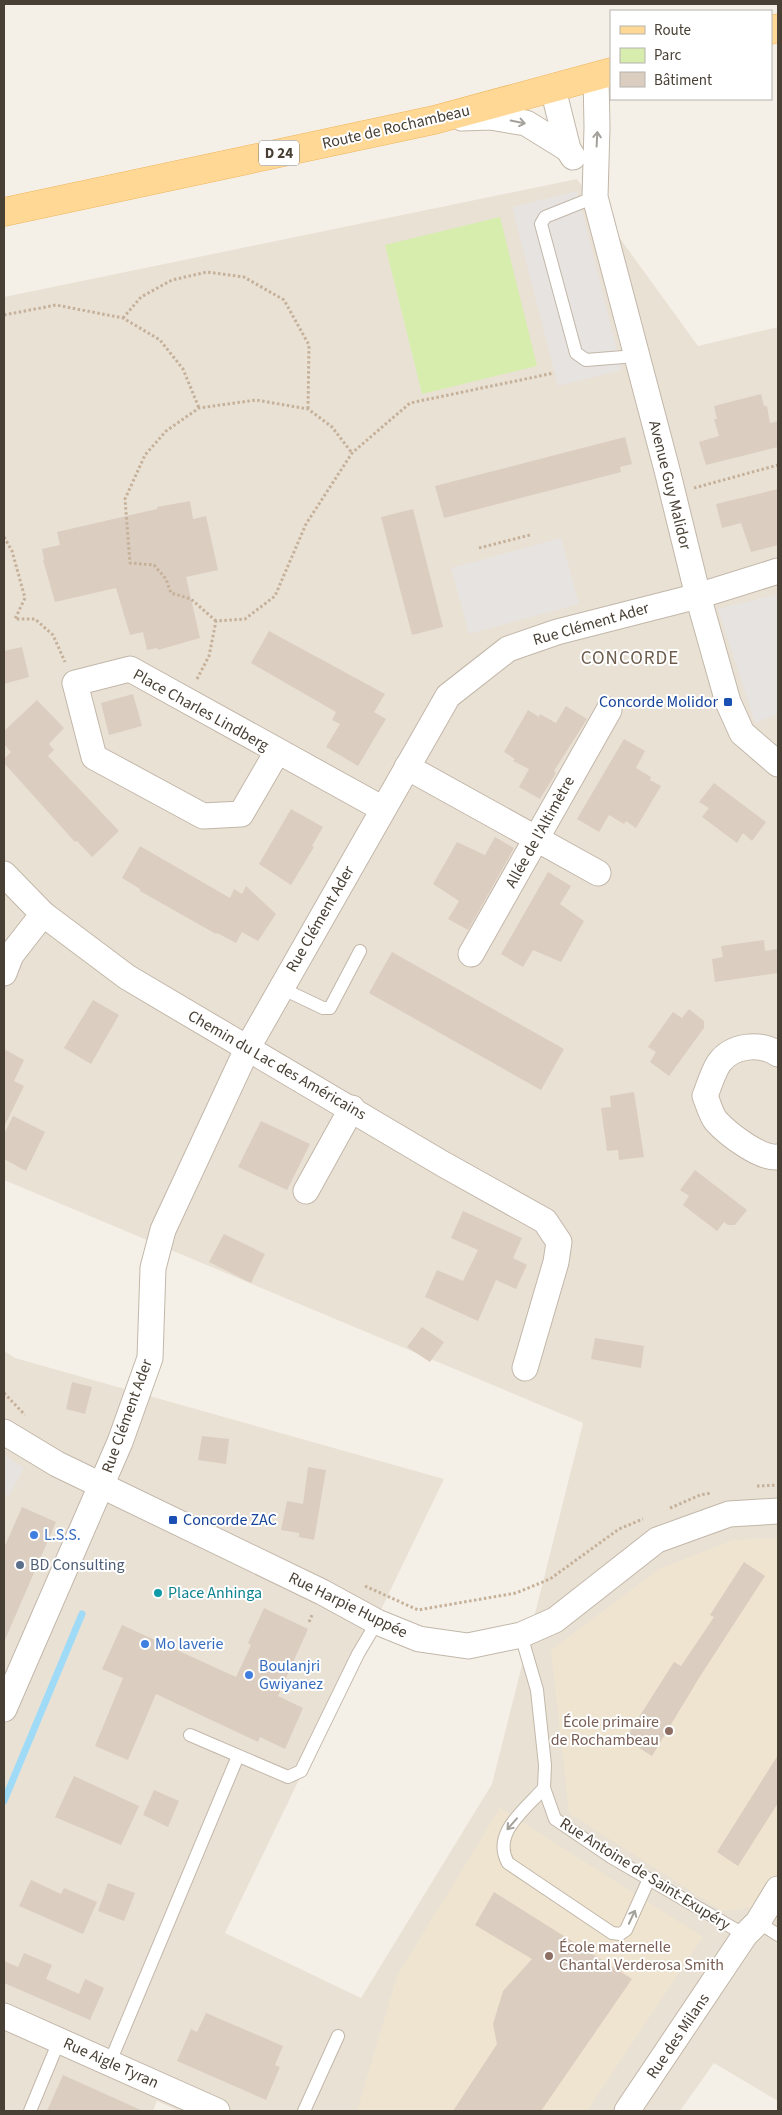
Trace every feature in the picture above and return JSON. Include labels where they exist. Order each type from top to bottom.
[{"type":"main road","name":"Route de Rochambeau","points":[[4,212],[434,120],[603,74]]},
{"type":"street","name":"Avenue Guy Malidor","points":[[594,193],[597,126],[603,74]]},
{"type":"street","name":"Avenue Guy Malidor","points":[[553,89],[568,149],[594,193],[698,596],[728,702],[742,734],[778,764]]},
{"type":"street","name":"Avenue Guy Malidor","points":[[434,120],[490,117],[526,123],[568,149]]},
{"type":"street","name":"Rue Clément Ader","points":[[4,1709],[120,1442],[150,1358],[153,1268],[164,1230],[248,1047],[448,696],[508,649],[557,632],[698,596],[778,571]]},
{"type":"street","name":"Place Charles Lindberg","points":[[277,752],[241,814],[203,816],[94,757],[75,683],[130,669],[383,809]]},
{"type":"street","name":"Allée de l'Altimètre","points":[[471,954],[609,710]]},
{"type":"street","points":[[407,767],[598,873]]},
{"type":"street","name":"Chemin du Lac des Américains","points":[[4,874],[43,914],[127,977],[352,1108],[443,1164],[545,1221],[559,1242],[556,1262],[525,1368]]},
{"type":"street","points":[[4,973],[11,955],[43,914]]},
{"type":"street","points":[[778,1054],[769,1048],[741,1047],[719,1063],[705,1096],[715,1120],[745,1145],[770,1158],[778,1157]]},
{"type":"street","points":[[306,1191],[352,1108]]},
{"type":"street","name":"Rue Harpie Huppée","points":[[4,1432],[57,1464],[322,1592],[377,1622],[419,1639],[468,1646],[521,1635],[555,1620],[657,1540],[729,1514],[778,1511]]},
{"type":"street","points":[[760,1930],[778,1889]]},
{"type":"street","name":"Rue des Milans","points":[[627,2111],[760,1930]]},
{"type":"street","name":"Rue Aigle Tyran","points":[[4,2016],[217,2111]]},
{"type":"lane","points":[[594,193],[545,217],[541,224],[576,353],[586,360],[636,356]]},
{"type":"lane","points":[[282,988],[323,1008],[330,1008],[360,951]]},
{"type":"lane","points":[[190,1735],[288,1777],[301,1771],[358,1654],[377,1622]]},
{"type":"lane","name":"Rue Antoine de Saint-Exupéry","points":[[521,1635],[537,1690],[545,1765],[544,1788],[555,1819],[649,1879],[760,1930]]},
{"type":"lane","points":[[110,2062],[238,1756]]},
{"type":"lane","points":[[544,1788],[506,1830],[502,1844],[503,1855],[508,1863],[612,1933],[620,1934],[626,1930],[649,1879]]},
{"type":"lane","points":[[304,2111],[338,2036]]},
{"type":"lane","points":[[30,2111],[59,2041]]},
{"type":"path","points":[[123,318],[141,297],[172,280],[207,272],[244,277],[284,300],[309,345],[308,409]]},
{"type":"path","points":[[4,315],[56,305],[123,318],[160,340],[183,369],[199,408]]},
{"type":"path","points":[[352,453],[332,427],[308,409],[256,400],[199,408],[166,431],[145,455],[124,499],[130,563],[154,565],[166,579],[171,592],[191,599],[216,621],[245,620],[275,596],[306,524],[352,453],[410,403],[554,373]]},
{"type":"path","points":[[672,494],[778,465]]},
{"type":"path","points":[[479,548],[530,535]]},
{"type":"path","points":[[4,537],[12,551],[25,598],[15,619],[36,619],[53,636],[75,683]]},
{"type":"path","points":[[186,700],[209,656],[216,621]]},
{"type":"path","points":[[4,1393],[30,1420]]},
{"type":"path","points":[[753,1487],[778,1485]]},
{"type":"path","points":[[664,1510],[700,1495],[718,1492]]},
{"type":"path","points":[[358,1583],[418,1610],[516,1593],[550,1579],[619,1529],[646,1518]]},
{"type":"shaded area","points":[[577,179],[698,346],[778,327],[778,2101],[714,2063],[680,2111],[179,2111],[157,2101],[153,2111],[4,2111],[4,1351],[15,1358],[444,1479],[225,1933],[361,1998],[492,1784],[583,1423],[4,1180],[4,297]]},
{"type":"shaded area","points":[[577,191],[622,370],[558,386],[512,207]]},
{"type":"shaded area","points":[[561,538],[579,604],[469,634],[451,568]]},
{"type":"shaded area","points":[[778,594],[778,714],[755,723],[718,609]]},
{"type":"shaded area","points":[[4,1455],[24,1468],[9,1496],[4,1494]]},
{"type":"shaded area","name":"École primaire de Rochambeau","points":[[778,1538],[778,1872],[757,1907],[722,1911],[569,1813],[551,1650],[659,1569],[733,1540]]},
{"type":"shaded area","name":"École maternelle Chantal Verderosa Smith","points":[[500,1808],[703,1937],[587,2111],[357,2111],[397,1976]]},
{"type":"green space","points":[[500,217],[537,366],[422,394],[385,245]]},
{"type":"building","points":[[761,394],[764,406],[767,406],[770,423],[778,421],[778,447],[706,465],[699,442],[719,436],[714,419],[717,419],[714,406]]},
{"type":"building","points":[[625,437],[632,464],[620,467],[621,472],[444,518],[435,486]]},
{"type":"building","points":[[778,489],[778,545],[751,552],[741,523],[722,528],[716,504]]},
{"type":"building","points":[[190,501],[193,519],[206,516],[218,570],[186,577],[200,638],[158,650],[157,648],[147,650],[143,632],[130,635],[116,588],[55,602],[43,560],[42,549],[60,545],[57,532],[157,509],[157,507]]},
{"type":"building","points":[[413,509],[443,627],[412,635],[381,517]]},
{"type":"building","points":[[269,631],[385,694],[374,712],[386,719],[358,766],[326,747],[340,724],[332,720],[336,712],[251,663]]},
{"type":"building","points":[[22,647],[29,677],[4,684],[4,651]]},
{"type":"building","points":[[133,694],[142,726],[109,735],[101,703]]},
{"type":"building","points":[[37,700],[64,728],[49,744],[54,750],[48,756],[119,831],[92,857],[77,841],[75,842],[4,763],[4,759],[11,752],[4,744],[4,731]]},
{"type":"building","points":[[566,706],[587,719],[554,771],[556,773],[540,799],[519,787],[529,769],[513,761],[515,759],[504,752],[528,710],[539,717],[540,714],[556,723]]},
{"type":"building","points":[[624,739],[645,751],[636,768],[651,777],[650,780],[661,786],[636,828],[626,821],[624,824],[609,815],[599,832],[577,819]]},
{"type":"building","points":[[714,783],[766,822],[752,841],[743,833],[737,843],[702,817],[709,808],[699,802]]},
{"type":"building","points":[[291,809],[323,827],[312,846],[314,847],[291,885],[259,864]]},
{"type":"building","points":[[495,837],[514,848],[468,930],[448,919],[459,901],[433,884],[457,842],[485,855]]},
{"type":"building","points":[[140,846],[230,898],[234,889],[242,894],[246,886],[276,914],[258,941],[242,932],[236,943],[216,934],[140,891],[140,889],[122,878]]},
{"type":"building","points":[[548,872],[571,886],[560,904],[584,921],[561,962],[533,950],[523,967],[501,954]]},
{"type":"building","points":[[764,940],[765,951],[777,949],[778,973],[715,982],[712,959],[723,957],[721,946]]},
{"type":"building","points":[[392,952],[564,1049],[541,1090],[369,993]]},
{"type":"building","points":[[93,1000],[119,1015],[91,1064],[64,1048]]},
{"type":"building","points":[[689,1009],[704,1021],[704,1028],[669,1076],[650,1062],[656,1052],[648,1047],[673,1012],[682,1018]]},
{"type":"building","points":[[4,1049],[24,1060],[14,1081],[24,1086],[4,1127]]},
{"type":"building","points":[[634,1092],[644,1157],[619,1160],[618,1150],[607,1151],[601,1108],[611,1107],[610,1096]]},
{"type":"building","points":[[13,1116],[45,1132],[26,1171],[4,1159],[4,1134]]},
{"type":"building","points":[[261,1121],[310,1144],[287,1190],[238,1167]]},
{"type":"building","points":[[695,1170],[747,1210],[735,1225],[728,1225],[724,1222],[717,1231],[683,1205],[689,1196],[680,1190]]},
{"type":"building","points":[[463,1211],[522,1238],[513,1258],[527,1265],[516,1289],[496,1280],[478,1321],[425,1297],[437,1270],[463,1281],[478,1250],[451,1238]]},
{"type":"building","points":[[224,1234],[265,1254],[251,1283],[209,1262]]},
{"type":"building","points":[[422,1327],[444,1342],[430,1362],[407,1347]]},
{"type":"building","points":[[595,1338],[644,1346],[641,1368],[591,1359]]},
{"type":"building","points":[[72,1382],[92,1387],[85,1414],[66,1409]]},
{"type":"building","points":[[202,1436],[229,1439],[226,1464],[198,1460]]},
{"type":"building","points":[[308,1467],[326,1470],[314,1540],[299,1537],[299,1533],[281,1530],[287,1501],[303,1504]]},
{"type":"building","points":[[22,1507],[56,1522],[4,1642],[4,1548]]},
{"type":"building","points":[[744,1562],[765,1576],[699,1678],[652,1756],[625,1739],[674,1662],[681,1666],[714,1617],[710,1615]]},
{"type":"building","points":[[264,1608],[308,1629],[278,1696],[303,1708],[285,1749],[260,1737],[258,1742],[156,1694],[128,1760],[95,1746],[123,1678],[102,1669],[122,1625],[236,1677],[251,1645],[248,1643]]},
{"type":"building","points":[[778,1755],[778,1803],[738,1866],[717,1852]]},
{"type":"building","points":[[74,1776],[139,1806],[121,1845],[55,1817]]},
{"type":"building","points":[[154,1790],[179,1801],[168,1827],[143,1815]]},
{"type":"building","points":[[31,1880],[61,1894],[64,1888],[97,1902],[83,1934],[19,1906]]},
{"type":"building","points":[[108,1883],[135,1893],[124,1921],[98,1911]]},
{"type":"building","points":[[494,1892],[632,1979],[541,2111],[453,2111],[497,2044],[493,2024],[503,1991],[532,1959],[475,1925]]},
{"type":"building","points":[[24,1953],[52,1965],[46,1979],[79,1994],[85,1979],[104,1988],[90,2020],[4,1983],[4,1961],[18,1967]]},
{"type":"building","points":[[206,2013],[283,2046],[275,2065],[280,2067],[266,2100],[177,2061],[191,2029],[197,2032]]},
{"type":"building","points":[[63,2075],[143,2111],[47,2111]]},
{"type":"waterway","points":[[4,1801],[82,1614]]},
{"type":"place","name":"Concorde Molidor","points":[[728,702]]},
{"type":"place","name":"Concorde ZAC","points":[[173,1520]]},
{"type":"place","name":"L.S.S.","points":[[34,1535]]},
{"type":"place","name":"BD Consulting","points":[[20,1565]]},
{"type":"place","name":"Place Anhinga","points":[[158,1593]]},
{"type":"place","name":"Mo laverie","points":[[145,1644]]},
{"type":"place","name":"Boulanjri Gwiyanez","points":[[249,1675]]},
{"type":"place","name":"École primaire de Rochambeau","points":[[669,1731]]},
{"type":"place","name":"École maternelle Chantal Verderosa Smith","points":[[549,1956]]},
{"type":"district","name":"CONCORDE","points":[[630,658]]}]
